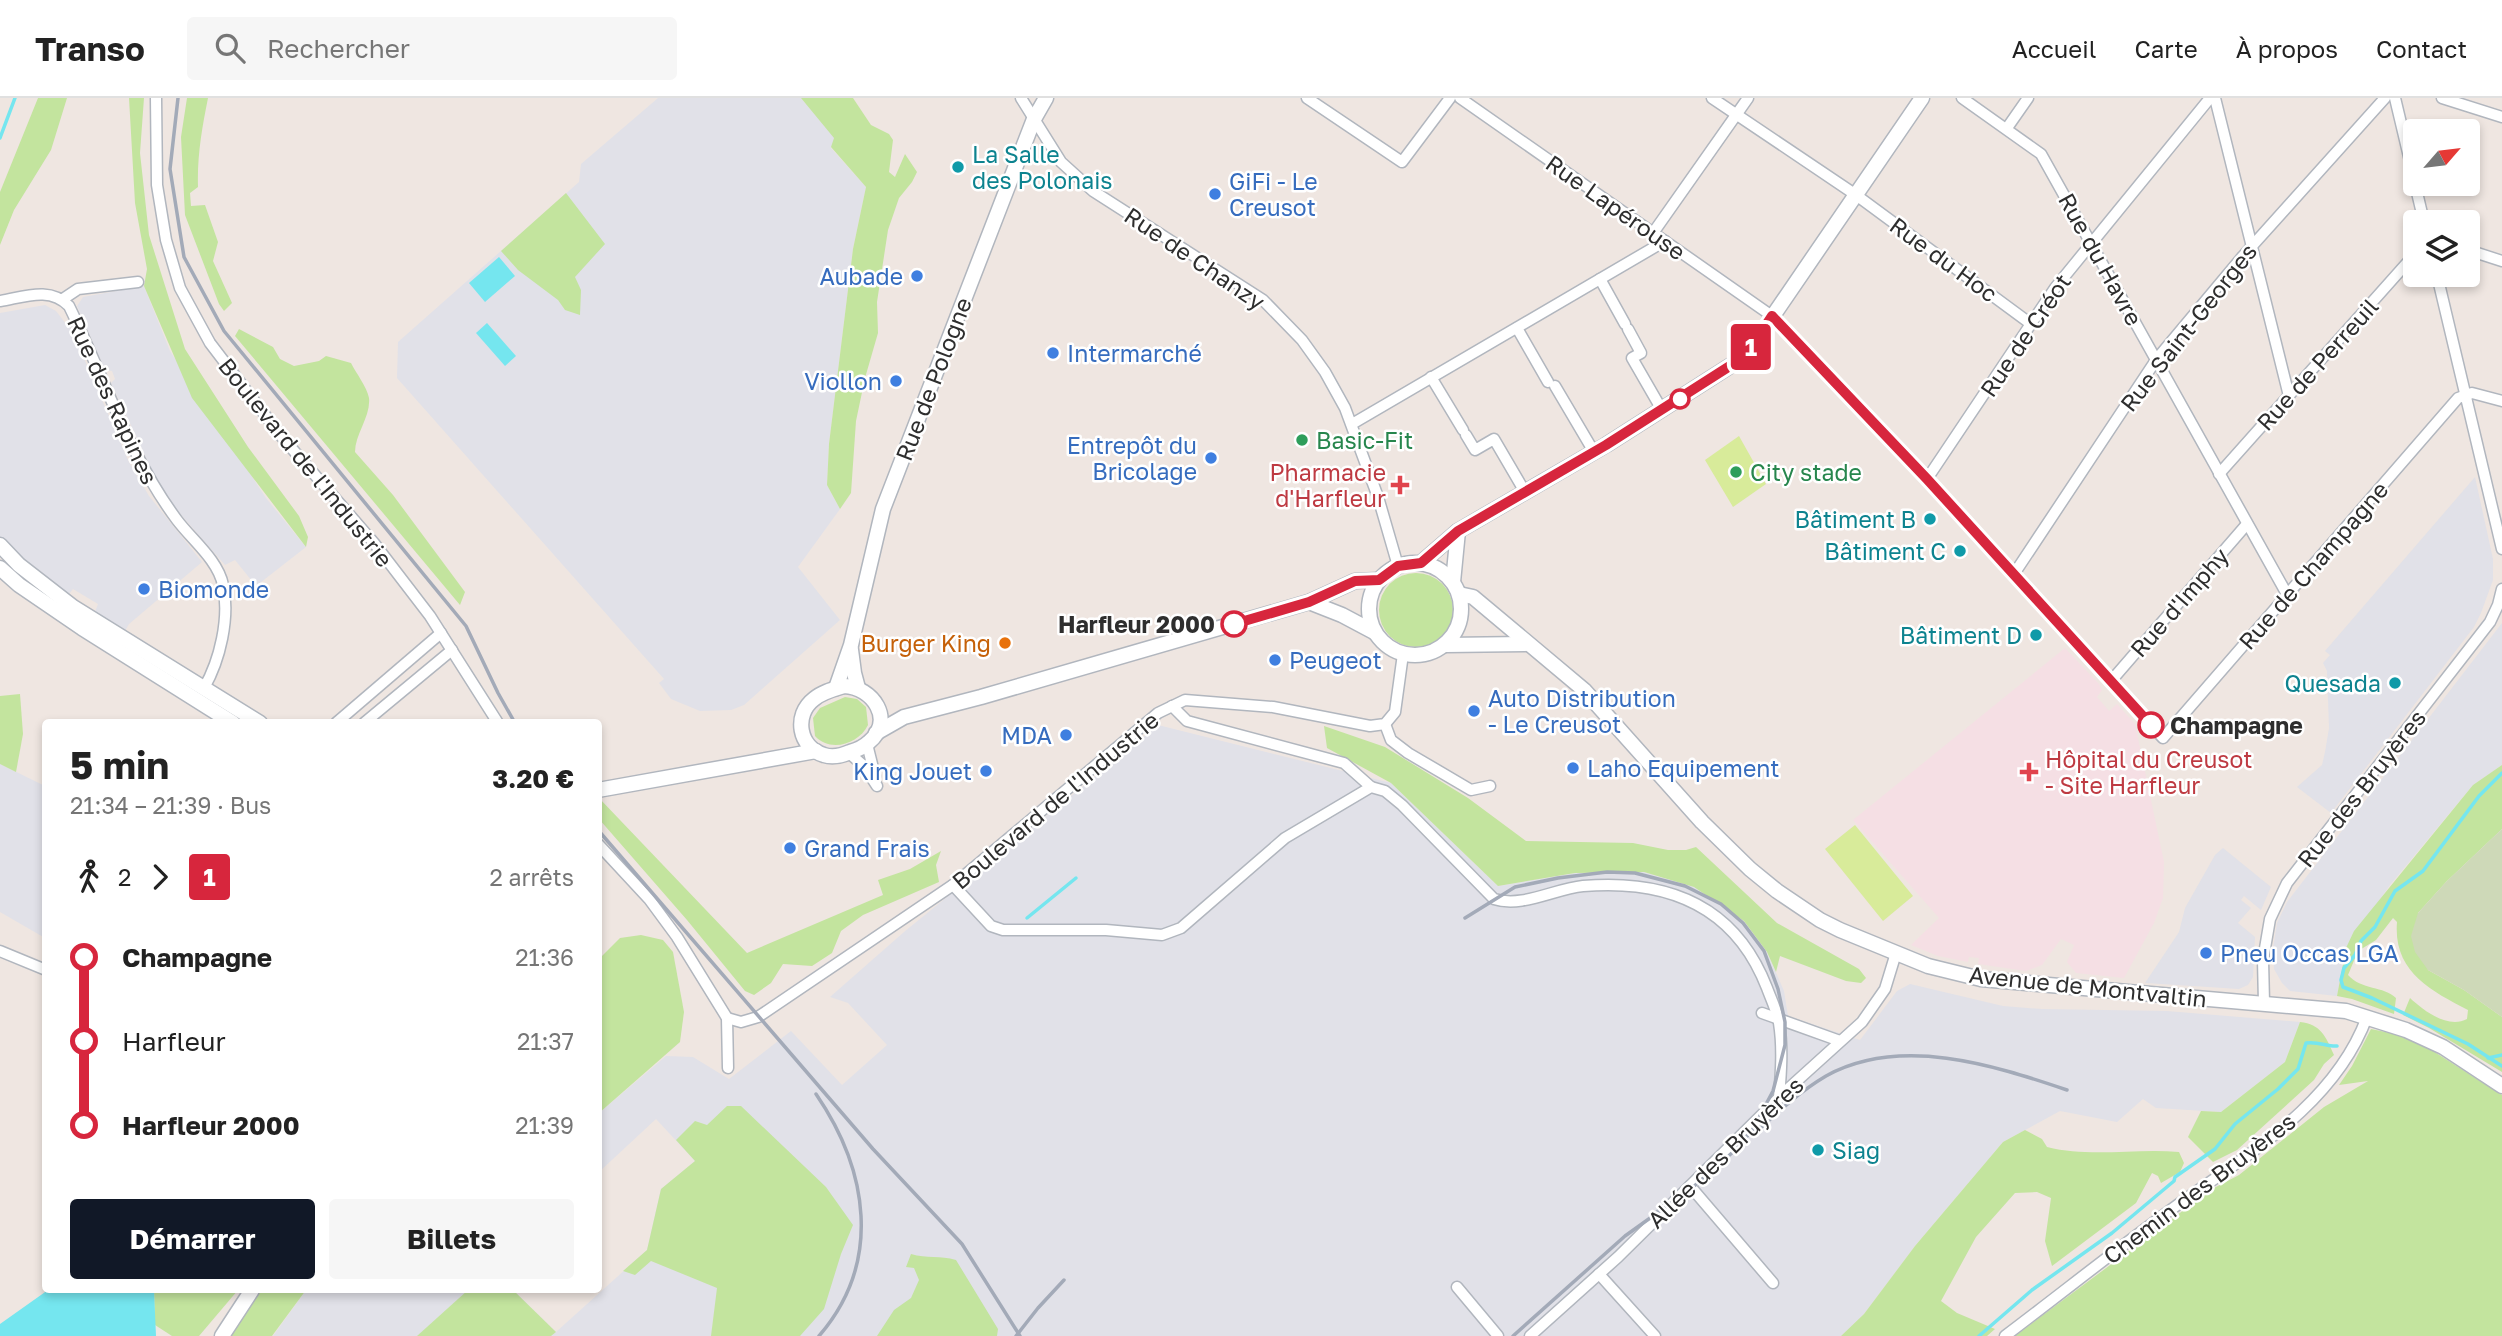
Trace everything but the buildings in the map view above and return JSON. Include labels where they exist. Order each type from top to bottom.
[{"type":"street","name":"Boulevard de l'Industrie","points":[[156,98],[157,185],[166,240],[180,288],[210,343],[281,436],[374,543],[441,633],[495,719]]},
{"type":"street","name":"Rue de Chanzy","points":[[1021,98],[1061,162],[1093,191],[1263,300],[1302,340],[1325,372],[1352,424],[1398,566]]},
{"type":"street","points":[[1034,120],[1046,98]]},
{"type":"street","points":[[1307,98],[1402,162],[1450,98]]},
{"type":"street","name":"Rue Lapérouse","points":[[1460,98],[1772,316],[1927,479],[2163,738]]},
{"type":"street","name":"Rue du Hoc","points":[[1712,98],[1856,195],[2031,324]]},
{"type":"street","points":[[1653,233],[1748,98]]},
{"type":"street","points":[[1421,563],[1458,531],[1662,410],[1733,364],[1751,348],[1922,98]]},
{"type":"street","name":"Rue du Havre","points":[[1962,98],[2041,154],[2288,596]]},
{"type":"street","points":[[2007,128],[2028,98]]},
{"type":"street","name":"Rue de Créot","points":[[1927,479],[2031,324],[2091,241],[2210,98]]},
{"type":"street","points":[[2215,98],[2289,396]]},
{"type":"street","name":"Rue Saint-Georges","points":[[2014,574],[2156,360],[2253,245],[2385,98]]},
{"type":"street","points":[[2395,98],[2403,132]]},
{"type":"street","points":[[2442,98],[2502,117]]},
{"type":"street","name":"Rue de Pologne","points":[[835,688],[851,645],[883,509],[1034,120]]},
{"type":"street","points":[[1352,424],[1665,241]]},
{"type":"street","points":[[2480,254],[2502,261]]},
{"type":"street","name":"Rue de Perreuil","points":[[2219,474],[2403,268]]},
{"type":"street","points":[[1600,279],[1641,353],[1632,358],[1662,410]]},
{"type":"street","name":"Rue des Rapines","points":[[63,299],[78,289],[138,282]]},
{"type":"street","points":[[2440,287],[2502,548]]},
{"type":"street","name":"Rue des Rapines","points":[[0,302],[50,294],[63,299],[74,315],[129,440],[154,489],[213,564],[223,583],[225,601],[222,634],[213,672],[204,688]]},
{"type":"street","points":[[1517,328],[1594,452]]},
{"type":"street","points":[[1432,377],[1475,450],[1494,439],[1525,492]]},
{"type":"street","points":[[2465,395],[2472,393],[2502,401]]},
{"type":"street","name":"Rue de Champagne","points":[[2163,738],[2458,398],[2465,395]]},
{"type":"street","name":"Rue d'Imphy","points":[[2111,681],[2247,524]]},
{"type":"street","points":[[1456,588],[1433,566],[1421,563],[1398,566],[1379,580],[1372,592],[1369,605],[1374,632],[1382,642],[1403,654],[1418,656],[1433,653],[1446,645],[1455,634],[1462,608],[1456,588],[1458,531]]},
{"type":"street","points":[[0,545],[19,565],[73,607],[254,719]]},
{"type":"street","points":[[0,568],[19,585],[82,628],[227,719]]},
{"type":"street","points":[[849,753],[864,766],[877,786],[872,739],[880,719],[878,709],[869,694],[858,688],[835,688],[806,706],[802,715],[802,730],[806,741],[816,751],[828,757],[849,753],[872,739],[904,717],[1309,602],[1355,581],[1379,580]]},
{"type":"street","name":"Avenue de Montvaltin","points":[[1456,588],[1473,597],[1525,644],[1584,690],[1702,822],[1750,869],[1820,920],[1928,966],[1981,979],[2346,1011],[2406,1030],[2443,1047],[2502,1086]]},
{"type":"street","name":"Rue des Bruyères","points":[[2264,1003],[2263,960],[2270,919],[2287,883],[2484,629],[2498,605],[2502,589]]},
{"type":"street","points":[[1309,602],[1374,632]]},
{"type":"street","points":[[341,719],[441,633]]},
{"type":"street","points":[[1446,645],[1525,644]]},
{"type":"street","name":"Rue de Pologne","points":[[851,645],[853,673],[858,688]]},
{"type":"street","points":[[369,719],[452,650]]},
{"type":"street","points":[[1403,654],[1395,712],[1385,724],[1391,740],[1471,790],[1490,786]]},
{"type":"street","name":"Boulevard de l'Industrie","points":[[727,1018],[741,1022],[758,1017],[953,886],[1158,713],[1185,700],[1273,707],[1370,726],[1385,724]]},
{"type":"street","points":[[1172,706],[1187,721],[1344,763],[1371,787],[1385,791],[1402,805],[1494,899],[1513,902],[1582,886],[1635,886],[1656,888],[1706,908],[1745,944],[1760,970],[1779,1019],[1782,1050],[1779,1098]]},
{"type":"street","points":[[878,709],[904,717]]},
{"type":"street","points":[[779,756],[802,730]]},
{"type":"street","points":[[602,790],[816,751]]},
{"type":"street","points":[[953,886],[991,926],[1003,930],[1106,930],[1162,935],[1181,928],[1285,838],[1371,787]]},
{"type":"street","points":[[602,848],[649,899],[677,937],[727,1018],[728,1068]]},
{"type":"street","points":[[0,951],[42,968]]},
{"type":"street","name":"Allée des Bruyères","points":[[1530,1336],[1599,1274],[1779,1098],[1862,1022],[1885,989],[1896,953]]},
{"type":"street","points":[[1762,1013],[1840,1041]]},
{"type":"street","name":"Chemin des Bruyères","points":[[2005,1336],[2247,1156],[2287,1123],[2340,1069],[2361,1034],[2367,1017]]},
{"type":"street","points":[[1690,1186],[1773,1283]]},
{"type":"street","points":[[1599,1274],[1655,1336]]},
{"type":"street","points":[[1457,1286],[1498,1336]]},
{"type":"street","points":[[222,1336],[250,1293]]},
{"type":"shaded area","points":[[658,98],[801,98],[835,138],[831,148],[866,187],[853,249],[829,444],[827,485],[840,509],[798,567],[840,620],[744,705],[731,710],[700,711],[671,699],[659,683],[664,679],[397,378],[398,342],[579,182],[581,164]]},
{"type":"shaded area","points":[[144,286],[170,351],[266,498],[306,547],[256,586],[235,560],[225,565],[169,501],[111,383],[115,379],[112,371],[105,370],[77,306],[83,297]]},
{"type":"shaded area","points":[[45,305],[56,311],[66,324],[69,324],[129,462],[149,496],[202,562],[129,624],[125,631],[95,612],[98,604],[73,589],[69,594],[30,566],[0,537],[0,313]]},
{"type":"shaded area","points":[[2475,477],[2493,559],[2493,580],[2481,613],[2474,627],[2331,813],[2297,787],[2322,765],[2325,752],[2329,728],[2327,671],[2323,663],[2330,655],[2325,651]]},
{"type":"shaded area","points":[[2502,623],[2502,765],[2473,785],[2390,885],[2346,948],[2337,996],[2290,991],[2274,969],[2273,949],[2277,923],[2287,902]]},
{"type":"shaded area","name":"Hôpital du Creusot - Site Harfleur","points":[[2065,648],[2099,684],[2102,690],[2097,697],[2109,711],[2117,704],[2135,724],[2164,862],[2163,898],[2154,923],[2124,978],[2076,973],[2067,962],[2074,945],[2061,939],[2042,965],[2026,971],[1978,964],[1979,958],[1969,957],[1968,962],[1938,956],[1911,945],[1939,918],[1853,820]]},
{"type":"shaded area","points":[[1158,725],[1391,783],[1498,886],[1575,873],[1644,872],[1694,887],[1744,921],[1767,952],[1784,991],[1788,1016],[1860,1040],[1897,991],[1910,984],[2003,1006],[2167,1011],[2300,1022],[2285,1062],[2221,1112],[2156,1108],[2143,1099],[2117,1122],[2060,1111],[2003,1142],[1915,1246],[1864,1314],[1841,1336],[273,1336],[304,1293],[516,1293],[556,1332],[647,1250],[661,1189],[695,1161],[656,1119],[602,1169],[602,1110],[666,1056],[693,1057],[729,1079],[791,1031],[842,1085],[887,1045],[848,1003],[830,997],[904,932]]},
{"type":"shaded area","points":[[0,764],[42,785],[42,936],[0,912]]},
{"type":"shaded area","points":[[2223,848],[2271,887],[2261,910],[2244,896],[2241,900],[2251,908],[2238,923],[2255,937],[2253,977],[2248,985],[2239,989],[2145,983],[2179,932],[2185,908],[2215,855]]},
{"type":"green space","points":[[38,98],[67,98],[51,150],[14,210],[0,245],[0,192]]},
{"type":"green space","points":[[129,98],[144,98],[140,153],[149,235],[185,349],[248,447],[299,516],[308,537],[306,547],[192,398],[144,286],[147,269],[135,203]]},
{"type":"green space","points":[[187,98],[208,98],[200,142],[198,187],[190,193],[191,206],[205,205],[218,242],[213,261],[232,303],[224,311],[185,215],[181,137]]},
{"type":"green space","points":[[801,98],[853,98],[871,125],[889,134],[893,140],[889,172],[895,177],[905,154],[917,172],[899,198],[888,230],[877,302],[878,333],[856,421],[851,493],[840,509],[827,485],[829,444],[853,249],[866,187],[831,147],[834,138]]},
{"type":"green space","points":[[566,193],[605,244],[575,277],[581,290],[580,315],[565,310],[558,300],[518,270],[501,251]]},
{"type":"green space","points":[[239,329],[273,347],[280,359],[294,366],[319,361],[326,356],[351,363],[369,398],[368,412],[357,438],[355,452],[393,495],[465,592],[460,605],[235,336]]},
{"type":"green space","name":"City stade","points":[[1739,436],[1766,484],[1733,507],[1705,460]]},
{"type":"green space","points":[[1416,573],[1430,576],[1442,584],[1450,596],[1453,610],[1450,624],[1442,636],[1430,644],[1416,647],[1402,644],[1390,636],[1382,624],[1379,610],[1382,596],[1390,584],[1402,576]]},
{"type":"green space","points":[[20,694],[23,734],[16,772],[0,764],[0,696]]},
{"type":"green space","points":[[845,697],[857,699],[866,707],[868,725],[858,737],[844,744],[821,741],[815,736],[813,718],[820,708]]},
{"type":"green space","points":[[1324,726],[1385,747],[1468,798],[1526,841],[1633,843],[1668,850],[1696,847],[1777,923],[1859,969],[1866,978],[1861,983],[1846,981],[1780,956],[1776,972],[1767,952],[1744,921],[1694,887],[1644,872],[1575,873],[1498,886],[1391,783],[1327,748]]},
{"type":"green space","points":[[2502,765],[2502,829],[2447,881],[2418,913],[2428,970],[2464,990],[2502,1017],[2502,1072],[2403,1015],[2410,998],[2429,1013],[2452,1022],[2467,1019],[2468,1010],[2440,995],[2417,977],[2408,966],[2401,954],[2397,939],[2397,922],[2393,918],[2376,940],[2358,951],[2348,975],[2359,983],[2385,991],[2396,998],[2394,1014],[2337,996],[2346,948],[2354,931],[2473,785]]},
{"type":"green space","points":[[602,801],[747,953],[883,895],[878,880],[910,869],[941,851],[936,865],[939,882],[863,915],[841,931],[832,953],[812,966],[783,964],[771,983],[754,995],[745,991],[602,822]]},
{"type":"green space","points":[[1855,825],[1913,896],[1883,921],[1825,849]]},
{"type":"green space","points":[[2502,829],[2502,1017],[2464,990],[2428,970],[2415,952],[2411,936],[2418,913],[2447,881]]},
{"type":"green space","points":[[641,935],[663,940],[673,952],[684,1012],[680,1042],[602,1110],[602,956],[620,938]]},
{"type":"green space","points":[[2300,1022],[2318,1029],[2334,1055],[2324,1064],[2314,1080],[2237,1150],[2213,1162],[2188,1137],[2201,1111],[2221,1112],[2285,1062]]},
{"type":"green space","points":[[2371,1029],[2400,1035],[2433,1051],[2502,1095],[2502,1336],[2015,1336],[2212,1189],[2239,1175],[2324,1107],[2368,1081],[2339,1085]]},
{"type":"green space","points":[[727,1106],[741,1106],[826,1187],[853,1225],[824,1309],[800,1336],[711,1336],[717,1288],[651,1261],[635,1275],[623,1271],[647,1250],[661,1189],[695,1161],[676,1140],[695,1121],[707,1125]]},
{"type":"green space","points":[[2025,1130],[2042,1139],[2047,1147],[2080,1152],[2179,1152],[2184,1163],[2180,1172],[2161,1183],[2158,1176],[2152,1173],[2136,1203],[2052,1266],[2045,1241],[2051,1198],[2037,1192],[2015,1193],[1976,1237],[1941,1301],[1957,1313],[1995,1329],[1987,1336],[1841,1336],[1864,1314],[1915,1246],[2003,1142]]},
{"type":"green space","points":[[911,1254],[956,1260],[998,1329],[997,1336],[877,1336],[894,1310],[911,1298],[919,1280],[914,1268],[906,1267]]},
{"type":"green space","points":[[154,1293],[235,1293],[199,1336],[172,1336],[155,1325]]},
{"type":"green space","points":[[258,1293],[304,1293],[272,1336],[231,1336]]},
{"type":"green space","points":[[465,1293],[516,1293],[556,1332],[551,1336],[417,1336]]},
{"type":"water","points":[[499,257],[515,276],[485,302],[469,283]]},
{"type":"water","points":[[487,323],[516,356],[505,366],[476,333]]},
{"type":"water","points":[[44,1293],[154,1293],[156,1336],[0,1336],[0,1324]]},
{"type":"waterway","points":[[0,138],[15,98]]},
{"type":"waterway","points":[[2502,773],[2479,796],[2423,871],[2395,891],[2375,927],[2361,941],[2355,955],[2344,968],[2341,980],[2343,987],[2468,1044],[2502,1066]]},
{"type":"waterway","points":[[1027,918],[1076,878]]},
{"type":"waterway","points":[[1979,1336],[2032,1290],[2112,1233],[2174,1181],[2175,1177],[2215,1149],[2235,1124],[2298,1069],[2306,1043],[2337,1046]]},
{"type":"waterway","points":[[2488,1058],[2502,1055]]},
{"type":"railway","points":[[178,98],[170,169],[184,257],[224,331],[466,626],[513,719]]},
{"type":"railway","points":[[602,835],[873,1149],[962,1244],[1020,1336]]},
{"type":"railway","points":[[1465,918],[1515,887],[1558,878],[1607,872],[1635,873],[1685,886],[1721,904],[1743,923],[1764,951],[1778,989],[1785,1022],[1785,1045],[1773,1091],[1753,1129],[1733,1152],[1692,1188],[1625,1236],[1513,1336]]},
{"type":"railway","points":[[1755,1133],[1780,1110],[1826,1076],[1855,1064],[1884,1057],[1946,1058],[2009,1071],[2067,1090]]},
{"type":"railway","points":[[816,1094],[834,1123],[847,1153],[857,1184],[861,1216],[860,1247],[853,1278],[839,1307],[819,1336]]},
{"type":"railway","points":[[1016,1336],[1064,1280]]},
{"type":"bus line","name":"1","points":[[1234,624],[1309,602],[1355,581],[1379,580],[1398,566],[1421,563],[1458,531],[1606,445],[1733,364],[1751,348],[1772,316],[1927,479],[2151,725]]},
{"type":"place","name":"La Salle des Polonais","points":[[958,167]]},
{"type":"place","name":"GiFi - Le Creusot","points":[[1215,194]]},
{"type":"place","name":"Aubade","points":[[917,276]]},
{"type":"place","name":"Intermarché","points":[[1053,353]]},
{"type":"place","name":"Viollon","points":[[896,381]]},
{"type":"place","name":"Basic-Fit","points":[[1302,440]]},
{"type":"place","name":"Entrepôt du Bricolage","points":[[1211,458]]},
{"type":"place","name":"City stade","points":[[1736,472]]},
{"type":"place","name":"Pharmacie d'Harfleur","points":[[1400,485]]},
{"type":"place","name":"Bâtiment B","points":[[1930,519]]},
{"type":"place","name":"Bâtiment C","points":[[1960,551]]},
{"type":"place","name":"Biomonde","points":[[144,589]]},
{"type":"place","name":"Harfleur 2000","points":[[1234,624]]},
{"type":"place","name":"Bâtiment D","points":[[2036,635]]},
{"type":"place","name":"Burger King","points":[[1005,643]]},
{"type":"place","name":"Peugeot","points":[[1275,660]]},
{"type":"place","name":"Quesada","points":[[2395,683]]},
{"type":"place","name":"Auto Distribution - Le Creusot","points":[[1474,711]]},
{"type":"place","name":"Champagne","points":[[2151,725]]},
{"type":"place","name":"MDA","points":[[1066,735]]},
{"type":"place","name":"Laho Equipement","points":[[1573,768]]},
{"type":"place","name":"King Jouet","points":[[986,771]]},
{"type":"place","name":"Hôpital du Creusot - Site Harfleur","points":[[2029,772]]},
{"type":"place","name":"Grand Frais","points":[[790,848]]},
{"type":"place","name":"Pneu Occas LGA","points":[[2206,953]]},
{"type":"place","name":"Siag","points":[[1818,1150]]}]
